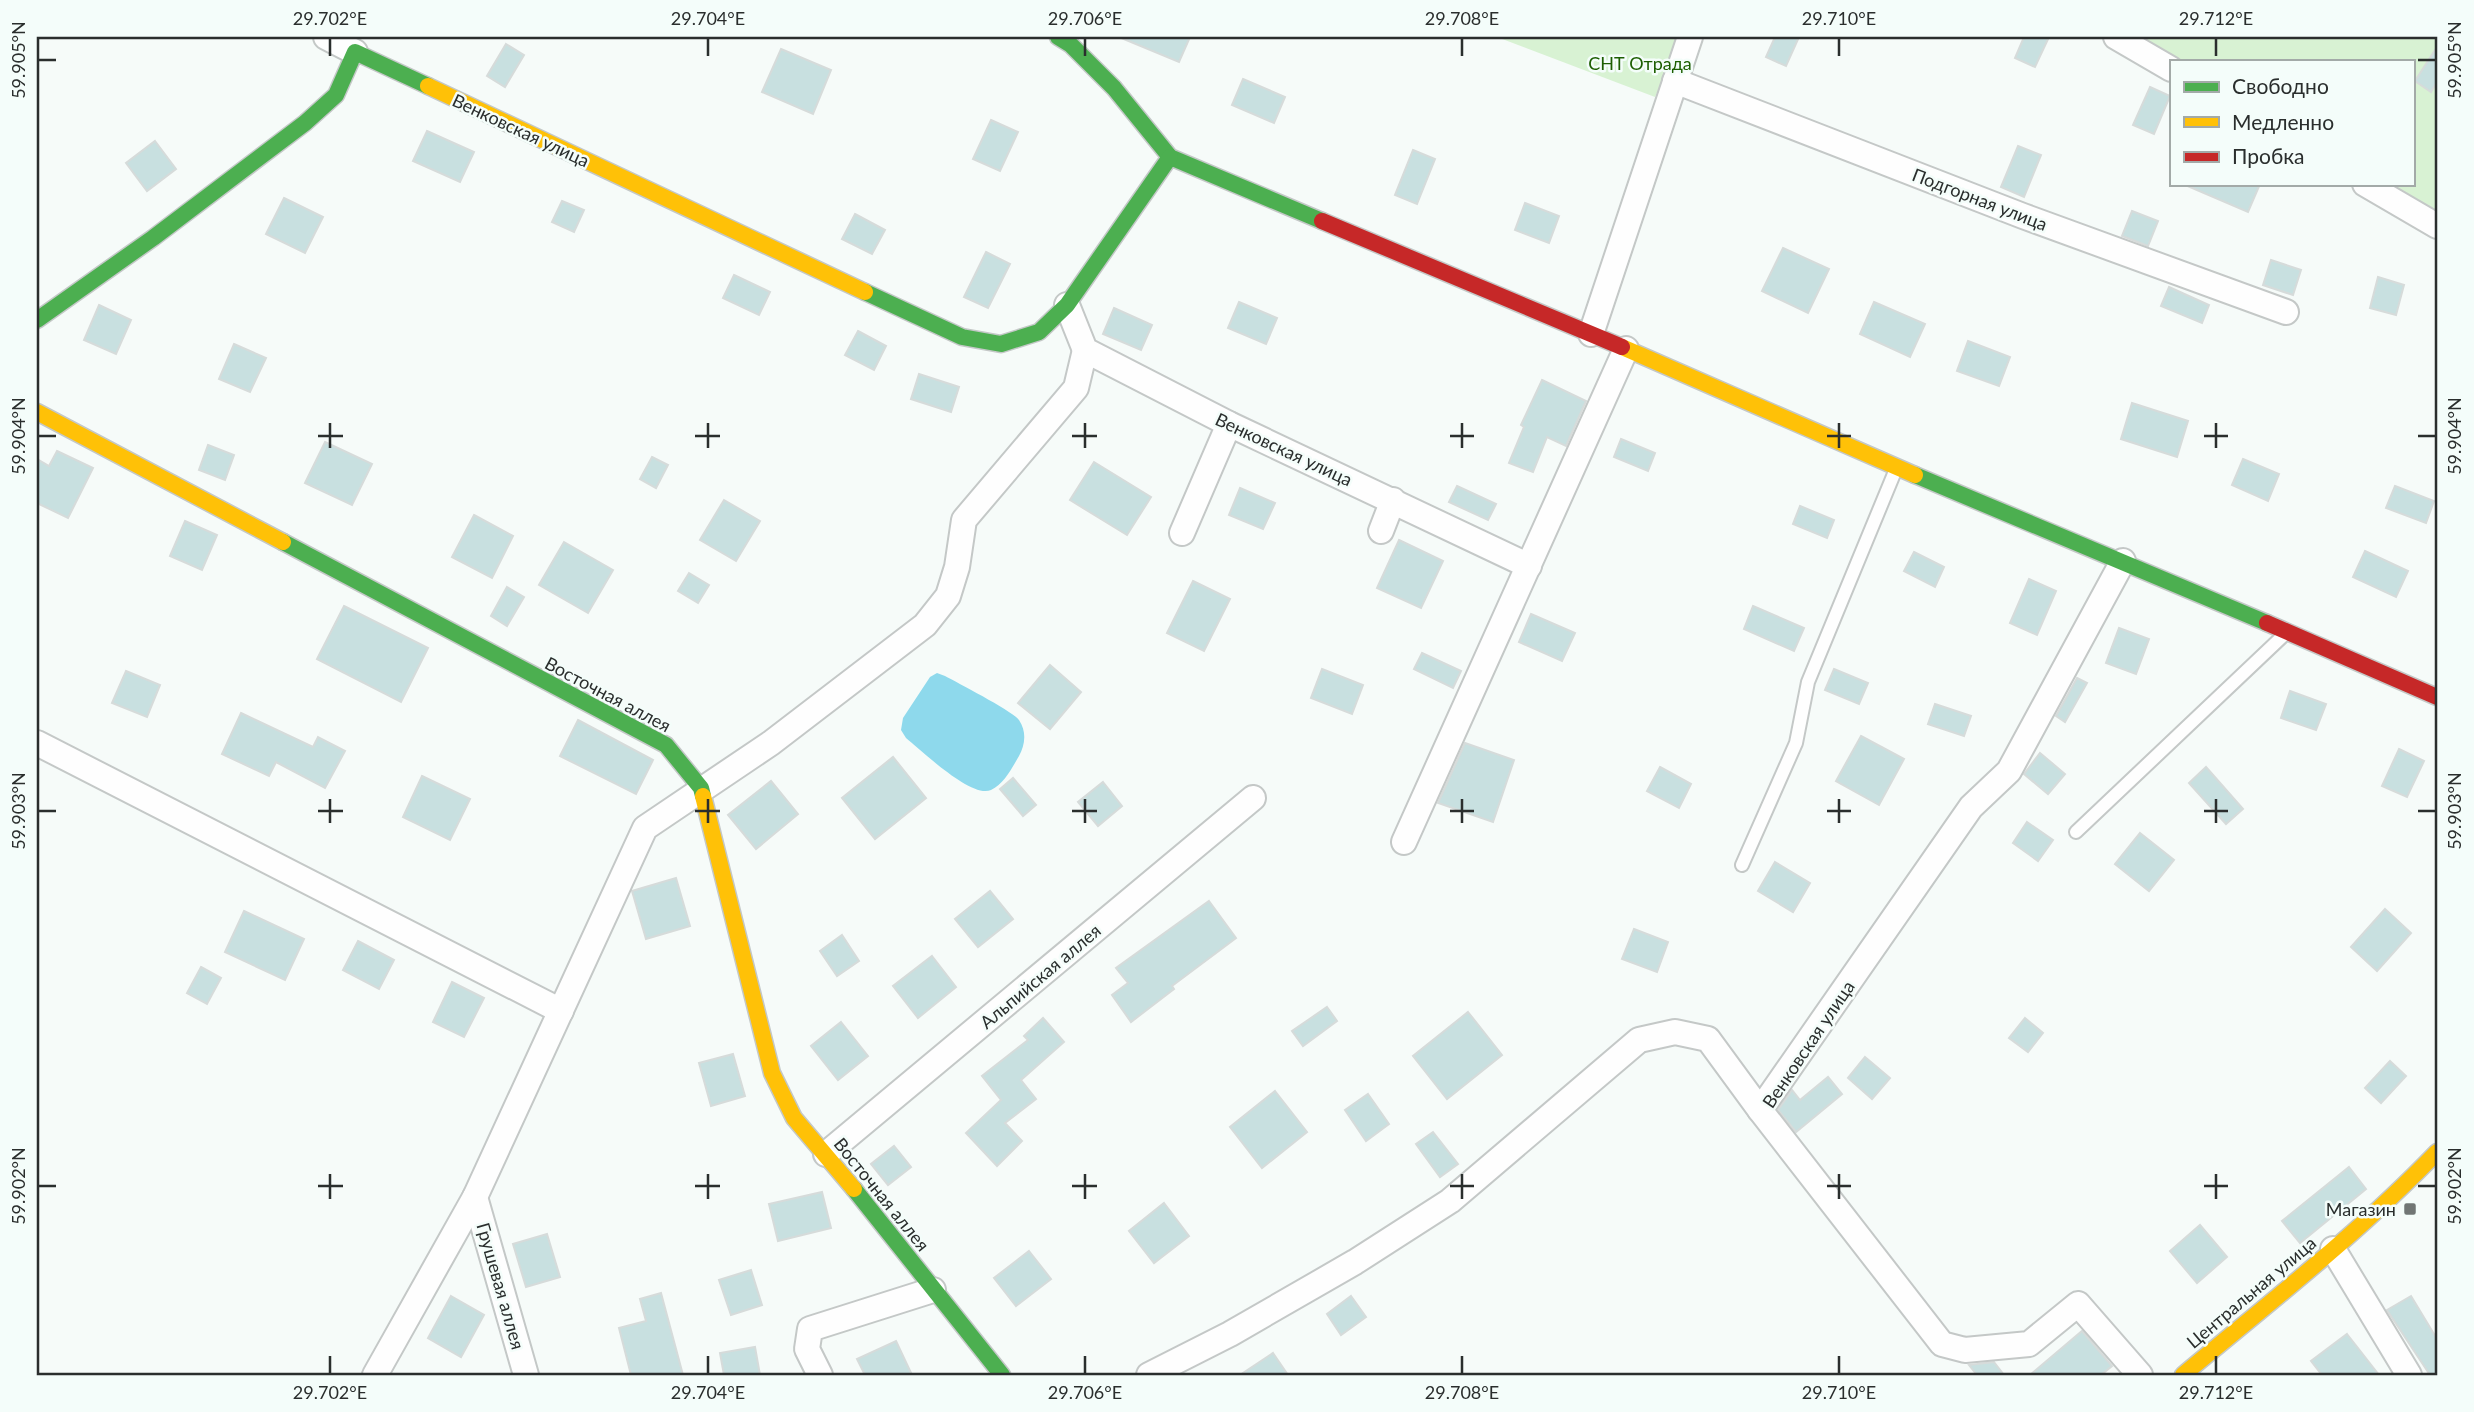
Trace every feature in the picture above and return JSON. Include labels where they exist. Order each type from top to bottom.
[{"type":"street","points":[[37,320],[153,238],[306,123],[336,95],[355,52],[326,37]]},
{"type":"street","points":[[1058,37],[1071,45],[1114,88],[1170,158],[1591,334],[2437,697]]},
{"type":"street","points":[[1591,334],[1690,37]]},
{"type":"street","points":[[2116,37],[2170,68]]},
{"type":"street","name":"Венковская улица","points":[[355,52],[962,337],[1001,344],[1039,332],[1067,305],[1170,158]]},
{"type":"street","name":"Подгорная улица","points":[[1675,81],[2010,211],[2286,313]]},
{"type":"street","points":[[2368,186],[2437,226]]},
{"type":"street","points":[[375,1375],[475,1196],[645,828],[771,743],[925,625],[948,596],[957,567],[964,520],[1076,388],[1085,350],[1067,305]]},
{"type":"street","points":[[1404,842],[1626,349]]},
{"type":"street","name":"Венковская улица","points":[[1085,350],[1229,424],[1529,565]]},
{"type":"street","name":"Восточная аллея","points":[[37,412],[666,745],[701,789],[772,1073],[794,1118],[826,1154],[1002,1375]]},
{"type":"street","points":[[1182,533],[1229,424]]},
{"type":"street","points":[[1381,531],[1393,500]]},
{"type":"street","name":"Венковская улица","points":[[2123,561],[2009,771],[1971,807],[1760,1110],[1941,1344],[1965,1350],[2029,1344],[2078,1304],[2140,1375]]},
{"type":"street","points":[[37,743],[561,1011]]},
{"type":"street","name":"Альпийская аллея","points":[[826,1154],[1253,798]]},
{"type":"street","points":[[1149,1375],[1230,1334],[1355,1262],[1450,1201],[1639,1040],[1675,1032],[1708,1039],[1760,1110]]},
{"type":"street","name":"Центральная улица","points":[[2183,1375],[2333,1249],[2437,1153]]},
{"type":"street","name":"Грушевая аллея","points":[[475,1196],[526,1375]]},
{"type":"street","points":[[2333,1249],[2409,1375]]},
{"type":"street","points":[[820,1375],[807,1349],[810,1329],[933,1290]]},
{"type":"lane","points":[[1742,865],[1797,743],[1808,682],[1897,467]]},
{"type":"lane","points":[[2076,832],[2288,632]]},
{"type":"green space","name":"СНТ Отрада","points":[[1497,37],[1681,37],[1655,97]]},
{"type":"green space","points":[[2102,37],[2437,37],[2437,237],[2351,186],[2414,186],[2414,60],[2170,60],[2170,77]]},
{"type":"water","points":[[937,673],[997,704],[1015,716],[1022,725],[1024,743],[1021,752],[1004,780],[991,790],[972,788],[960,781],[906,738],[901,730],[903,718],[930,677]]},
{"type":"building","points":[[1119,37],[1190,37],[1179,62]]},
{"type":"building","points":[[1775,37],[1799,37],[1786,66],[1766,57]]},
{"type":"building","points":[[2024,37],[2049,37],[2035,67],[2015,58]]},
{"type":"building","points":[[506,44],[524,55],[505,87],[487,76]]},
{"type":"building","points":[[2437,47],[2437,82],[2431,92],[2415,81]]},
{"type":"building","points":[[781,49],[831,70],[813,114],[762,92]]},
{"type":"building","points":[[1243,79],[1285,97],[1274,123],[1232,105]]},
{"type":"building","points":[[2150,87],[2170,96],[2154,134],[2133,125]]},
{"type":"building","points":[[991,120],[1018,132],[1000,171],[973,159]]},
{"type":"building","points":[[427,131],[474,152],[460,182],[413,161]]},
{"type":"building","points":[[155,141],[176,169],[147,191],[126,163]]},
{"type":"building","points":[[2018,146],[2041,155],[2024,197],[2001,187]]},
{"type":"building","points":[[1413,150],[1435,159],[1417,204],[1395,195]]},
{"type":"building","points":[[2188,186],[2259,186],[2248,212]]},
{"type":"building","points":[[284,198],[323,217],[305,253],[266,234]]},
{"type":"building","points":[[562,201],[584,210],[574,232],[552,222]]},
{"type":"building","points":[[1525,203],[1559,216],[1549,243],[1515,230]]},
{"type":"building","points":[[2132,211],[2158,221],[2148,246],[2122,236]]},
{"type":"building","points":[[855,214],[885,230],[872,254],[842,239]]},
{"type":"building","points":[[1783,248],[1829,269],[1808,313],[1762,291]]},
{"type":"building","points":[[986,252],[1010,264],[988,308],[964,297]]},
{"type":"building","points":[[2271,260],[2301,270],[2293,295],[2263,285]]},
{"type":"building","points":[[734,275],[770,292],[759,315],[723,298]]},
{"type":"building","points":[[2378,277],[2404,285],[2396,315],[2370,308]]},
{"type":"building","points":[[2169,287],[2209,305],[2202,323],[2161,306]]},
{"type":"building","points":[[1239,302],[1277,318],[1266,344],[1228,328]]},
{"type":"building","points":[[1874,302],[1925,324],[1910,357],[1860,334]]},
{"type":"building","points":[[99,305],[131,320],[116,354],[84,340]]},
{"type":"building","points":[[1114,308],[1152,325],[1141,350],[1103,334]]},
{"type":"building","points":[[858,331],[886,346],[874,370],[845,355]]},
{"type":"building","points":[[1968,341],[2010,357],[1999,386],[1957,371]]},
{"type":"building","points":[[234,344],[266,358],[250,392],[219,379]]},
{"type":"building","points":[[919,374],[959,387],[951,412],[911,399]]},
{"type":"building","points":[[1542,380],[1586,401],[1566,446],[1547,437],[1533,472],[1509,463],[1524,427],[1521,425]]},
{"type":"building","points":[[2132,403],[2188,421],[2177,457],[2121,439]]},
{"type":"building","points":[[1621,439],[1655,453],[1648,471],[1614,457]]},
{"type":"building","points":[[325,442],[372,464],[352,505],[305,483]]},
{"type":"building","points":[[208,445],[234,455],[225,480],[199,470]]},
{"type":"building","points":[[57,451],[93,468],[68,518],[37,503],[37,459],[49,466]]},
{"type":"building","points":[[652,457],[668,465],[656,488],[640,479]]},
{"type":"building","points":[[2243,459],[2279,474],[2268,501],[2232,485]]},
{"type":"building","points":[[1094,462],[1151,497],[1127,535],[1070,500]]},
{"type":"building","points":[[1457,486],[1496,504],[1488,520],[1449,502]]},
{"type":"building","points":[[2395,486],[2434,501],[2426,523],[2386,508]]},
{"type":"building","points":[[1240,488],[1275,503],[1263,529],[1229,515]]},
{"type":"building","points":[[724,500],[760,521],[736,561],[700,540]]},
{"type":"building","points":[[1800,506],[1834,520],[1827,538],[1793,524]]},
{"type":"building","points":[[474,515],[513,536],[492,578],[452,557]]},
{"type":"building","points":[[185,521],[217,535],[202,570],[170,556]]},
{"type":"building","points":[[1399,540],[1443,561],[1421,608],[1377,588]]},
{"type":"building","points":[[564,542],[613,570],[588,613],[539,585]]},
{"type":"building","points":[[2365,551],[2408,571],[2396,597],[2353,577]]},
{"type":"building","points":[[1914,552],[1944,567],[1935,587],[1904,571]]},
{"type":"building","points":[[689,573],[709,585],[698,603],[678,591]]},
{"type":"building","points":[[2029,579],[2056,591],[2037,635],[2010,623]]},
{"type":"building","points":[[1193,581],[1230,599],[1204,651],[1167,633]]},
{"type":"building","points":[[507,587],[524,597],[507,626],[491,616]]},
{"type":"building","points":[[344,606],[428,648],[401,702],[317,659]]},
{"type":"building","points":[[1753,606],[1804,628],[1794,651],[1744,629]]},
{"type":"building","points":[[1531,614],[1575,633],[1562,661],[1519,642]]},
{"type":"building","points":[[2119,628],[2149,639],[2136,674],[2106,663]]},
{"type":"building","points":[[1422,653],[1461,671],[1453,688],[1414,669]]},
{"type":"building","points":[[1050,665],[1081,692],[1050,729],[1018,703]]},
{"type":"building","points":[[1322,669],[1363,685],[1352,714],[1311,698]]},
{"type":"building","points":[[1834,669],[1868,683],[1859,704],[1825,690]]},
{"type":"building","points":[[126,671],[160,685],[147,717],[112,703]]},
{"type":"building","points":[[2077,678],[2087,683],[2065,722],[2056,716]]},
{"type":"building","points":[[2290,691],[2326,704],[2316,730],[2281,718]]},
{"type":"building","points":[[1935,704],[1971,716],[1964,736],[1928,724]]},
{"type":"building","points":[[241,713],[313,747],[318,737],[345,751],[325,788],[276,762],[269,776],[222,754]]},
{"type":"building","points":[[578,720],[653,760],[636,794],[560,756]]},
{"type":"building","points":[[1861,736],[1904,759],[1879,805],[1836,781]]},
{"type":"building","points":[[1465,743],[1514,760],[1493,822],[1438,803]]},
{"type":"building","points":[[2399,749],[2424,761],[2407,797],[2382,786]]},
{"type":"building","points":[[2040,753],[2065,774],[2048,794],[2024,774]]},
{"type":"building","points":[[893,757],[926,798],[875,839],[842,798]]},
{"type":"building","points":[[1660,767],[1691,784],[1679,808],[1647,791]]},
{"type":"building","points":[[2206,767],[2243,809],[2226,824],[2189,783]]},
{"type":"building","points":[[422,776],[470,799],[450,840],[403,817]]},
{"type":"building","points":[[1013,778],[1036,805],[1023,816],[1000,789]]},
{"type":"building","points":[[771,781],[798,814],[756,849],[728,815]]},
{"type":"building","points":[[1103,782],[1122,806],[1098,826],[1078,802]]},
{"type":"building","points":[[2027,822],[2053,840],[2038,861],[2013,843]]},
{"type":"building","points":[[2140,833],[2174,860],[2149,891],[2115,864]]},
{"type":"building","points":[[1775,862],[1810,883],[1793,912],[1758,891]]},
{"type":"building","points":[[676,878],[690,926],[646,939],[632,891]]},
{"type":"building","points":[[990,891],[1013,919],[978,947],[955,919]]},
{"type":"building","points":[[1209,901],[1236,938],[1172,986],[1174,989],[1131,1022],[1112,995],[1128,983],[1116,968]]},
{"type":"building","points":[[2385,909],[2411,933],[2377,971],[2351,947]]},
{"type":"building","points":[[244,911],[304,939],[285,980],[225,952]]},
{"type":"building","points":[[1634,929],[1668,942],[1657,972],[1622,959]]},
{"type":"building","points":[[842,935],[859,961],[837,976],[820,951]]},
{"type":"building","points":[[358,941],[394,960],[379,989],[343,970]]},
{"type":"building","points":[[932,956],[956,987],[918,1018],[893,986]]},
{"type":"building","points":[[201,967],[221,978],[207,1004],[187,993]]},
{"type":"building","points":[[452,982],[484,998],[464,1037],[433,1022]]},
{"type":"building","points":[[1327,1007],[1337,1021],[1303,1046],[1292,1031]]},
{"type":"building","points":[[1468,1012],[1502,1055],[1447,1099],[1413,1056]]},
{"type":"building","points":[[1043,1018],[1064,1042],[1021,1080],[1036,1099],[1005,1123],[1022,1141],[997,1166],[966,1133],[1001,1100],[982,1076],[1028,1040],[1024,1036]]},
{"type":"building","points":[[2025,1018],[2043,1033],[2028,1052],[2009,1038]]},
{"type":"building","points":[[841,1022],[868,1056],[838,1080],[811,1046]]},
{"type":"building","points":[[733,1054],[745,1096],[711,1106],[699,1063]]},
{"type":"building","points":[[1865,1057],[1890,1078],[1872,1099],[1848,1078]]},
{"type":"building","points":[[2390,1061],[2406,1076],[2381,1103],[2365,1088]]},
{"type":"building","points":[[1828,1077],[1842,1094],[1796,1132],[1778,1110],[1792,1090],[1800,1100]]},
{"type":"building","points":[[1275,1091],[1307,1132],[1262,1168],[1230,1127]]},
{"type":"building","points":[[1368,1094],[1389,1124],[1366,1141],[1345,1110]]},
{"type":"building","points":[[1433,1132],[1458,1164],[1440,1177],[1416,1144]]},
{"type":"building","points":[[894,1146],[911,1167],[888,1185],[871,1164]]},
{"type":"building","points":[[2349,1167],[2366,1189],[2300,1243],[2282,1221]]},
{"type":"building","points":[[822,1192],[831,1228],[778,1241],[769,1204]]},
{"type":"building","points":[[1164,1203],[1189,1236],[1154,1263],[1129,1231]]},
{"type":"building","points":[[2200,1225],[2227,1257],[2197,1283],[2170,1251]]},
{"type":"building","points":[[547,1234],[560,1277],[526,1287],[513,1244]]},
{"type":"building","points":[[1029,1251],[1051,1279],[1016,1306],[994,1278]]},
{"type":"building","points":[[751,1270],[762,1305],[731,1315],[719,1280]]},
{"type":"building","points":[[661,1293],[683,1375],[631,1375],[619,1328],[646,1321],[640,1299]]},
{"type":"building","points":[[451,1296],[484,1315],[461,1357],[428,1338]]},
{"type":"building","points":[[1351,1296],[1366,1317],[1341,1335],[1327,1314]]},
{"type":"building","points":[[2411,1296],[2437,1339],[2437,1375],[2430,1375],[2387,1310]]},
{"type":"building","points":[[2082,1331],[2112,1366],[2101,1375],[2030,1375]]},
{"type":"building","points":[[2347,1334],[2379,1375],[2322,1375],[2311,1361]]},
{"type":"building","points":[[896,1341],[912,1375],[865,1375],[857,1359]]},
{"type":"building","points":[[755,1347],[760,1375],[724,1375],[720,1353]]},
{"type":"building","points":[[1273,1353],[1288,1375],[1240,1375]]},
{"type":"building","points":[[1994,1362],[2004,1375],[1977,1375],[1969,1365]]},
{"type":"traffic: fast","points":[[1058,37],[1071,45],[1114,88],[1170,157],[1322,221]]},
{"type":"traffic: fast","points":[[37,320],[153,238],[305,123],[336,95],[355,52],[428,86]]},
{"type":"traffic: fast","points":[[865,292],[962,337],[1001,344],[1039,332],[1067,305],[1170,157]]},
{"type":"traffic: fast","points":[[1915,475],[2267,623]]},
{"type":"traffic: fast","points":[[283,542],[666,745],[701,788],[703,796]]},
{"type":"traffic: fast","points":[[854,1189],[1002,1375]]},
{"type":"traffic: slow","points":[[428,86],[865,292]]},
{"type":"traffic: slow","points":[[1622,347],[1915,475]]},
{"type":"traffic: slow","points":[[37,412],[283,542]]},
{"type":"traffic: slow","points":[[703,796],[772,1073],[794,1118],[854,1189]]},
{"type":"traffic: slow","points":[[2183,1375],[2345,1239],[2437,1152]]},
{"type":"traffic: jam","points":[[1322,221],[1622,347]]},
{"type":"traffic: jam","points":[[2267,623],[2437,697]]},
{"type":"place","name":"Магазин","points":[[2410,1209]]}]
